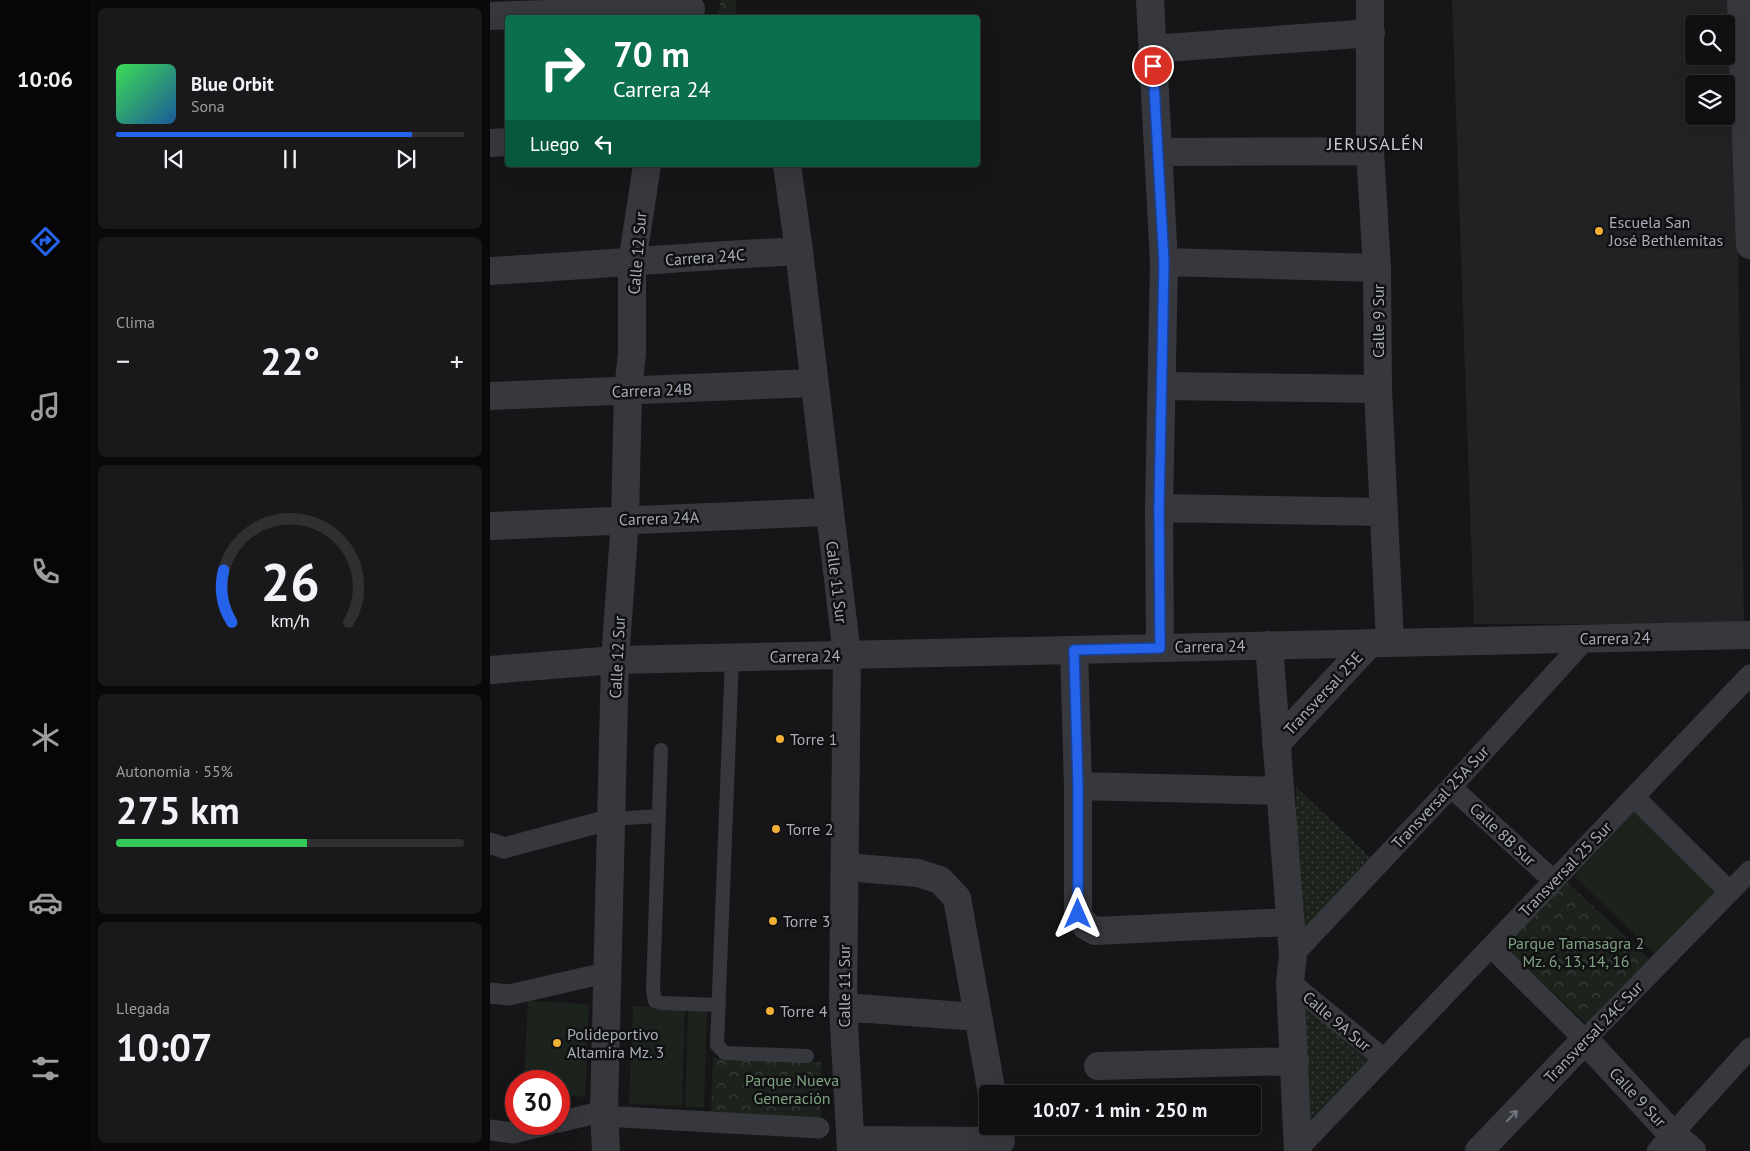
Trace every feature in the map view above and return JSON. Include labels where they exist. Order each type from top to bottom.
[{"type":"street","points":[[1150,0],[1164,262],[1163,386],[1159,508],[1160,648]]},
{"type":"street","name":"Calle 9 Sur","points":[[1370,0],[1370,151],[1377,268],[1378,389],[1384,512],[1380,643]]},
{"type":"street","points":[[1741,0],[1747,93],[1750,245]]},
{"type":"street","points":[[519,15],[690,9]]},
{"type":"street","points":[[490,16],[505,15]]},
{"type":"street","points":[[1152,49],[1371,33]]},
{"type":"street","points":[[490,143],[505,142]]},
{"type":"street","points":[[1158,152],[1370,151]]},
{"type":"street","name":"Calle 12 Sur","points":[[606,1151],[604,1114],[609,972],[615,660],[625,519],[628,391],[632,353],[632,263],[647,167]]},
{"type":"street","name":"Calle 11 Sur","points":[[787,167],[799,251],[828,512],[847,654],[843,1007],[851,1146]]},
{"type":"street","name":"Carrera 24C","points":[[490,271],[632,263],[719,254],[799,251]]},
{"type":"street","points":[[1164,262],[1377,268]]},
{"type":"street","name":"Carrera 24B","points":[[490,396],[814,383]]},
{"type":"street","points":[[1163,386],[1378,389]]},
{"type":"street","points":[[1159,508],[1384,512]]},
{"type":"street","name":"Carrera 24A","points":[[490,526],[828,512]]},
{"type":"street","name":"Carrera 24","points":[[490,670],[615,660],[1750,634]]},
{"type":"street","name":"Transversal 25A Sur","points":[[1292,955],[1451,787],[1587,638]]},
{"type":"street","name":"Transversal 25E","points":[[1276,744],[1380,643]]},
{"type":"street","points":[[1269,645],[1292,955],[1290,982],[1296,1061],[1298,1150]]},
{"type":"street","points":[[1074,650],[1078,786],[1078,914],[1095,931],[1290,922]]},
{"type":"street","name":"Transversal 25 Sur","points":[[1298,1150],[1750,676]]},
{"type":"street","points":[[1078,786],[1280,791]]},
{"type":"street","name":"Calle 8B Sur","points":[[1451,787],[1554,881]]},
{"type":"street","points":[[1634,797],[1730,892]]},
{"type":"street","points":[[490,843],[504,848],[612,819]]},
{"type":"street","points":[[845,867],[918,873],[940,880],[957,898],[990,1085]]},
{"type":"street","name":"Transversal 24C Sur","points":[[1479,1151],[1750,871]]},
{"type":"street","points":[[1491,947],[1585,1040]]},
{"type":"street","points":[[490,993],[509,995],[609,972]]},
{"type":"street","name":"Calle 9A Sur","points":[[1290,982],[1384,1059]]},
{"type":"street","points":[[843,1007],[977,1017]]},
{"type":"street","name":"Calle 9 Sur","points":[[1585,1040],[1674,1145]]},
{"type":"street","points":[[1674,1145],[1750,1048]]},
{"type":"street","points":[[1098,1066],[1296,1061]]},
{"type":"street","points":[[570,1120],[604,1114],[819,1128]]},
{"type":"street","points":[[490,1130],[505,1132]]},
{"type":"street","points":[[851,1146],[1001,1139]]},
{"type":"lane","points":[[732,657],[717,1045],[725,1054],[807,1056]]},
{"type":"lane","points":[[660,750],[653,990],[655,1001],[719,1006]]},
{"type":"lane","points":[[612,819],[657,816]]},
{"type":"shaded area","name":"Escuela San José Bethlemitas","points":[[1452,0],[1734,0],[1734,15],[1685,15],[1685,65],[1735,65],[1735,62],[1744,624],[1474,624]]},
{"type":"green space","points":[[721,0],[736,0],[736,15],[717,15]]},
{"type":"green space","points":[[1296,787],[1370,857],[1297,936]]},
{"type":"green space","points":[[1636,810],[1719,892],[1657,956],[1574,876]]},
{"type":"green space","name":"Parque Tamasagra 2 Mz. 6, 13, 14, 16","points":[[1563,878],[1650,960],[1588,1025],[1501,943]]},
{"type":"green space","points":[[1296,991],[1372,1058],[1303,1127]]},
{"type":"green space","name":"Polideportivo Altamira Mz. 3","points":[[528,1001],[589,1004],[585,1097],[570,1096],[570,1070],[525,1070]]},
{"type":"green space","points":[[633,1006],[685,1008],[682,1106],[629,1104]]},
{"type":"green space","points":[[688,1009],[707,1009],[704,1107],[685,1107]]},
{"type":"green space","name":"Parque Nueva Generación","points":[[713,1058],[822,1062],[820,1119],[711,1114]]},
{"type":"place","name":"Escuela San José Bethlemitas","points":[[1599,231]]},
{"type":"place","name":"Torre 1","points":[[780,739]]},
{"type":"place","name":"Torre 2","points":[[776,829]]},
{"type":"place","name":"Torre 3","points":[[773,921]]},
{"type":"place","name":"Torre 4","points":[[770,1011]]},
{"type":"place","name":"Polideportivo Altamira Mz. 3","points":[[557,1043]]},
{"type":"district","name":"JERUSALÉN","points":[[1376,143]]},
{"type":"route","points":[[1078,914],[1078,786],[1074,650],[1160,648],[1159,508],[1163,386],[1164,262],[1153,66]]}]
